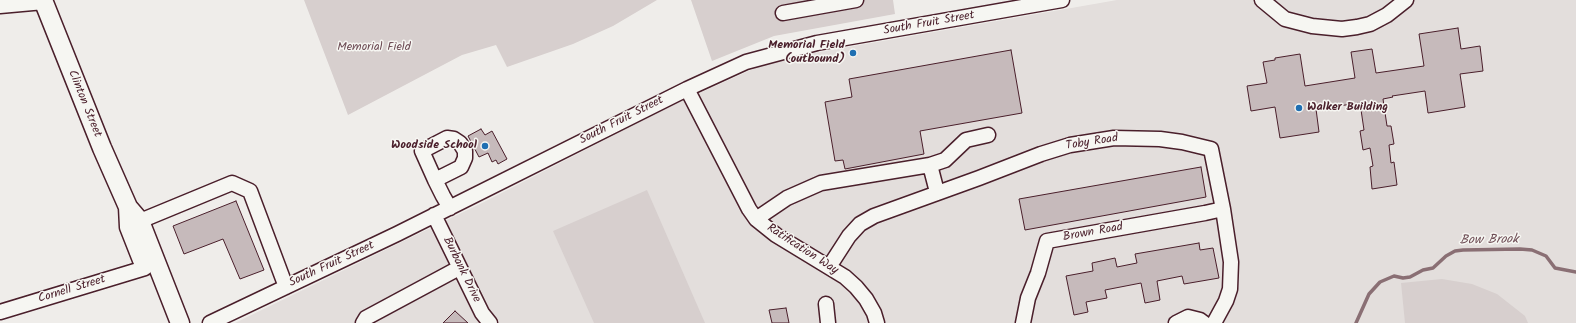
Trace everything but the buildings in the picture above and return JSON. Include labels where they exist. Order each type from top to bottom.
[{"type":"main road","name":"Clinton Street","points":[[43,1],[102,148],[128,207],[140,221],[180,323]]},
{"type":"main road","name":"Clinton Street","points":[[128,207],[129,227],[167,323]]},
{"type":"street","points":[[783,13],[856,0]]},
{"type":"street","name":"South Fruit Street","points":[[210,323],[434,216],[687,89],[746,62],[817,43],[1062,0]]},
{"type":"street","points":[[1262,0],[1286,19],[1312,26],[1342,29],[1370,24],[1386,15],[1406,0]]},
{"type":"street","points":[[0,6],[43,1]]},
{"type":"street","name":"Ratification Way","points":[[687,89],[749,209],[756,219],[776,235],[829,267],[856,287],[866,299],[874,313],[876,323]]},
{"type":"street","points":[[756,219],[787,198],[822,183],[930,165],[945,160],[966,140],[988,135]]},
{"type":"street","name":"Toby Road","points":[[829,267],[849,236],[860,224],[874,216],[1041,154],[1092,140],[1114,138],[1160,139],[1182,142],[1211,149],[1223,208],[1232,276],[1226,301],[1214,323]]},
{"type":"street","points":[[930,165],[937,192]]},
{"type":"street","points":[[435,180],[450,208]]},
{"type":"street","points":[[140,221],[232,183],[250,191],[286,286]]},
{"type":"street","name":"Brown Road","points":[[1023,323],[1028,298],[1040,266],[1047,241],[1205,214],[1223,208]]},
{"type":"street","name":"Burbank Drive","points":[[434,216],[482,313],[490,323]]},
{"type":"street","name":"Cornell Street","points":[[0,312],[145,268]]},
{"type":"street","points":[[363,323],[366,318],[459,268]]},
{"type":"street","points":[[826,304],[828,323]]},
{"type":"street","points":[[1176,323],[1188,317],[1200,320],[1204,323]]},
{"type":"shaded area","points":[[1117,0],[1576,0],[1576,323],[235,323],[484,202],[675,104],[760,66],[786,58]]},
{"type":"green space","name":"Memorial Field","points":[[304,0],[657,0],[613,26],[573,44],[507,67],[496,45],[462,55],[348,115]]},
{"type":"green space","points":[[691,0],[893,0],[895,14],[774,36],[712,61]]},
{"type":"green space","points":[[647,190],[705,323],[594,323],[553,231]]},
{"type":"green space","points":[[1442,279],[1472,284],[1497,294],[1525,316],[1528,323],[1405,323],[1401,283]]},
{"type":"waterway","name":"Bow Brook","points":[[1356,323],[1369,294],[1380,282],[1394,276],[1403,278],[1410,277],[1423,270],[1433,268],[1446,256],[1455,251],[1532,250],[1546,256],[1555,268],[1576,272]]},
{"type":"place","name":"Memorial Field (outbound)","points":[[853,53]]},
{"type":"place","name":"Walker Building","points":[[1299,108]]},
{"type":"place","name":"Woodside School","points":[[485,146]]}]
